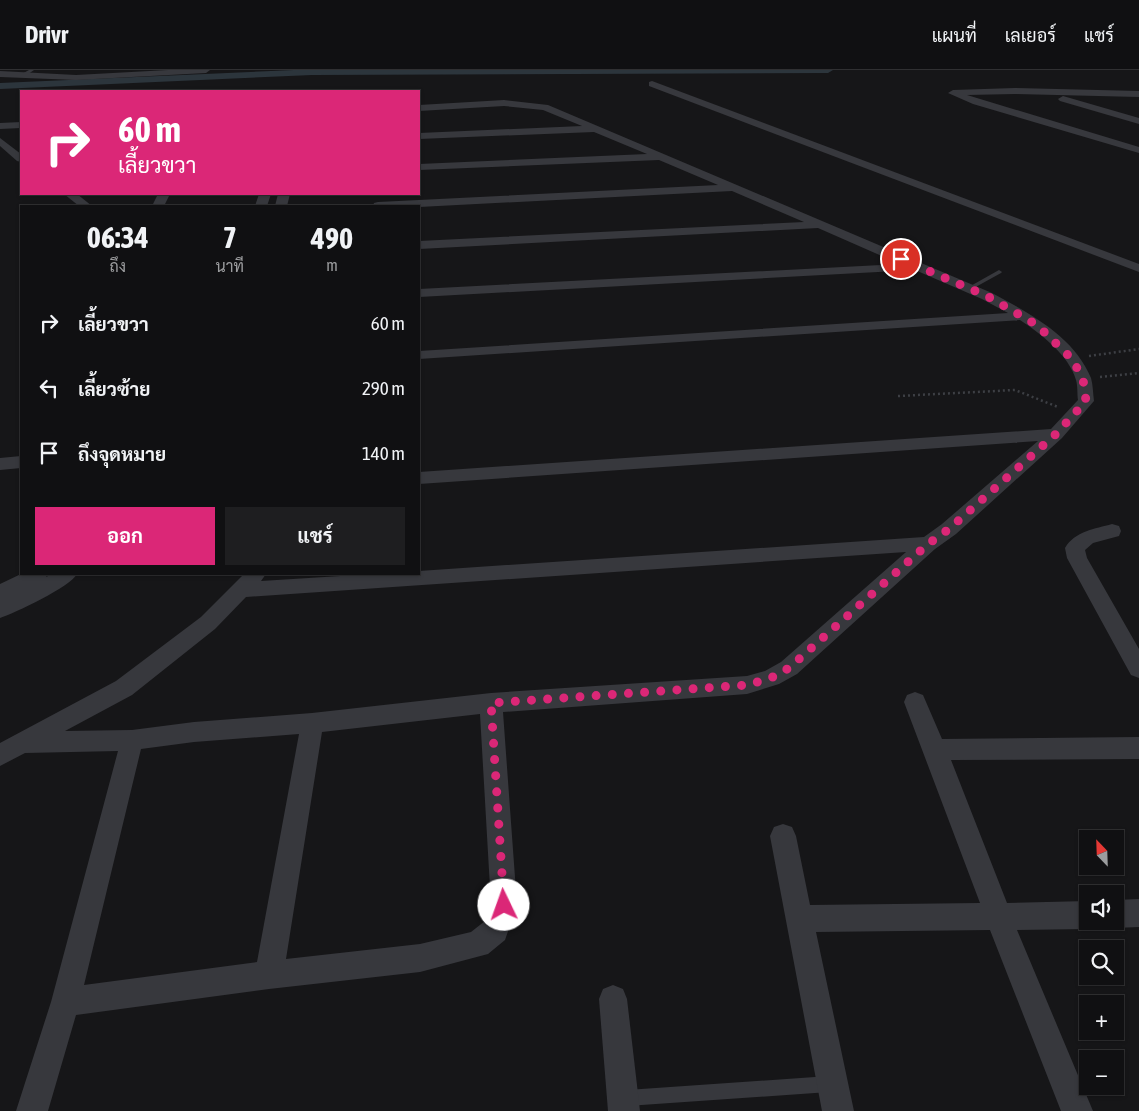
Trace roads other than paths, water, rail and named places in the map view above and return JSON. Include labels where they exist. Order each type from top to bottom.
[{"type":"street","points":[[0,74],[22,76],[103,76],[206,70]]},
{"type":"street","points":[[652,84],[1139,268]]},
{"type":"street","points":[[1040,92],[1139,121]]},
{"type":"street","points":[[1139,94],[953,93],[976,102],[1139,150]]},
{"type":"street","points":[[21,743],[132,740],[194,732],[312,723],[491,703],[747,685],[771,678],[789,668],[928,544],[949,529],[1056,434],[1086,401],[1083,379],[1072,359],[1037,325],[1024,316],[970,288],[545,107],[527,104],[420,108]]},
{"type":"street","points":[[0,126],[20,126]]},
{"type":"street","points":[[420,136],[598,129]]},
{"type":"street","points":[[0,141],[20,157]]},
{"type":"street","points":[[420,167],[662,157]]},
{"type":"street","points":[[378,202],[736,188]]},
{"type":"street","points":[[71,195],[85,205]]},
{"type":"street","points":[[420,245],[821,225]]},
{"type":"street","points":[[420,293],[917,266]]},
{"type":"street","points":[[420,355],[1024,316]]},
{"type":"street","points":[[420,478],[1056,434]]},
{"type":"street","points":[[0,464],[20,462]]},
{"type":"street","points":[[1112,530],[1087,538],[1075,548],[1077,558],[1139,668]]},
{"type":"street","points":[[420,572],[928,544]]},
{"type":"street","points":[[0,593],[36,575]]},
{"type":"street","points":[[0,610],[65,575]]},
{"type":"street","points":[[0,755],[124,688],[208,624],[249,582],[374,575]]},
{"type":"street","points":[[915,702],[1077,1111]]},
{"type":"street","points":[[64,1002],[269,974],[420,958],[478,944],[495,930],[504,905],[491,703]]},
{"type":"street","points":[[269,974],[312,723]]},
{"type":"street","points":[[32,1111],[64,1002],[132,740]]},
{"type":"street","points":[[935,750],[1139,748]]},
{"type":"street","points":[[784,836],[838,1111]]},
{"type":"street","points":[[1124,914],[1139,913]]},
{"type":"street","points":[[799,919],[999,918],[1079,915]]},
{"type":"street","points":[[613,999],[624,1105]]},
{"type":"lane","points":[[22,76],[32,70]]},
{"type":"lane","points":[[970,288],[998,272]]},
{"type":"lane","points":[[624,1105],[833,1084]]},
{"type":"waterway","points":[[0,86],[312,72],[828,70]]}]
